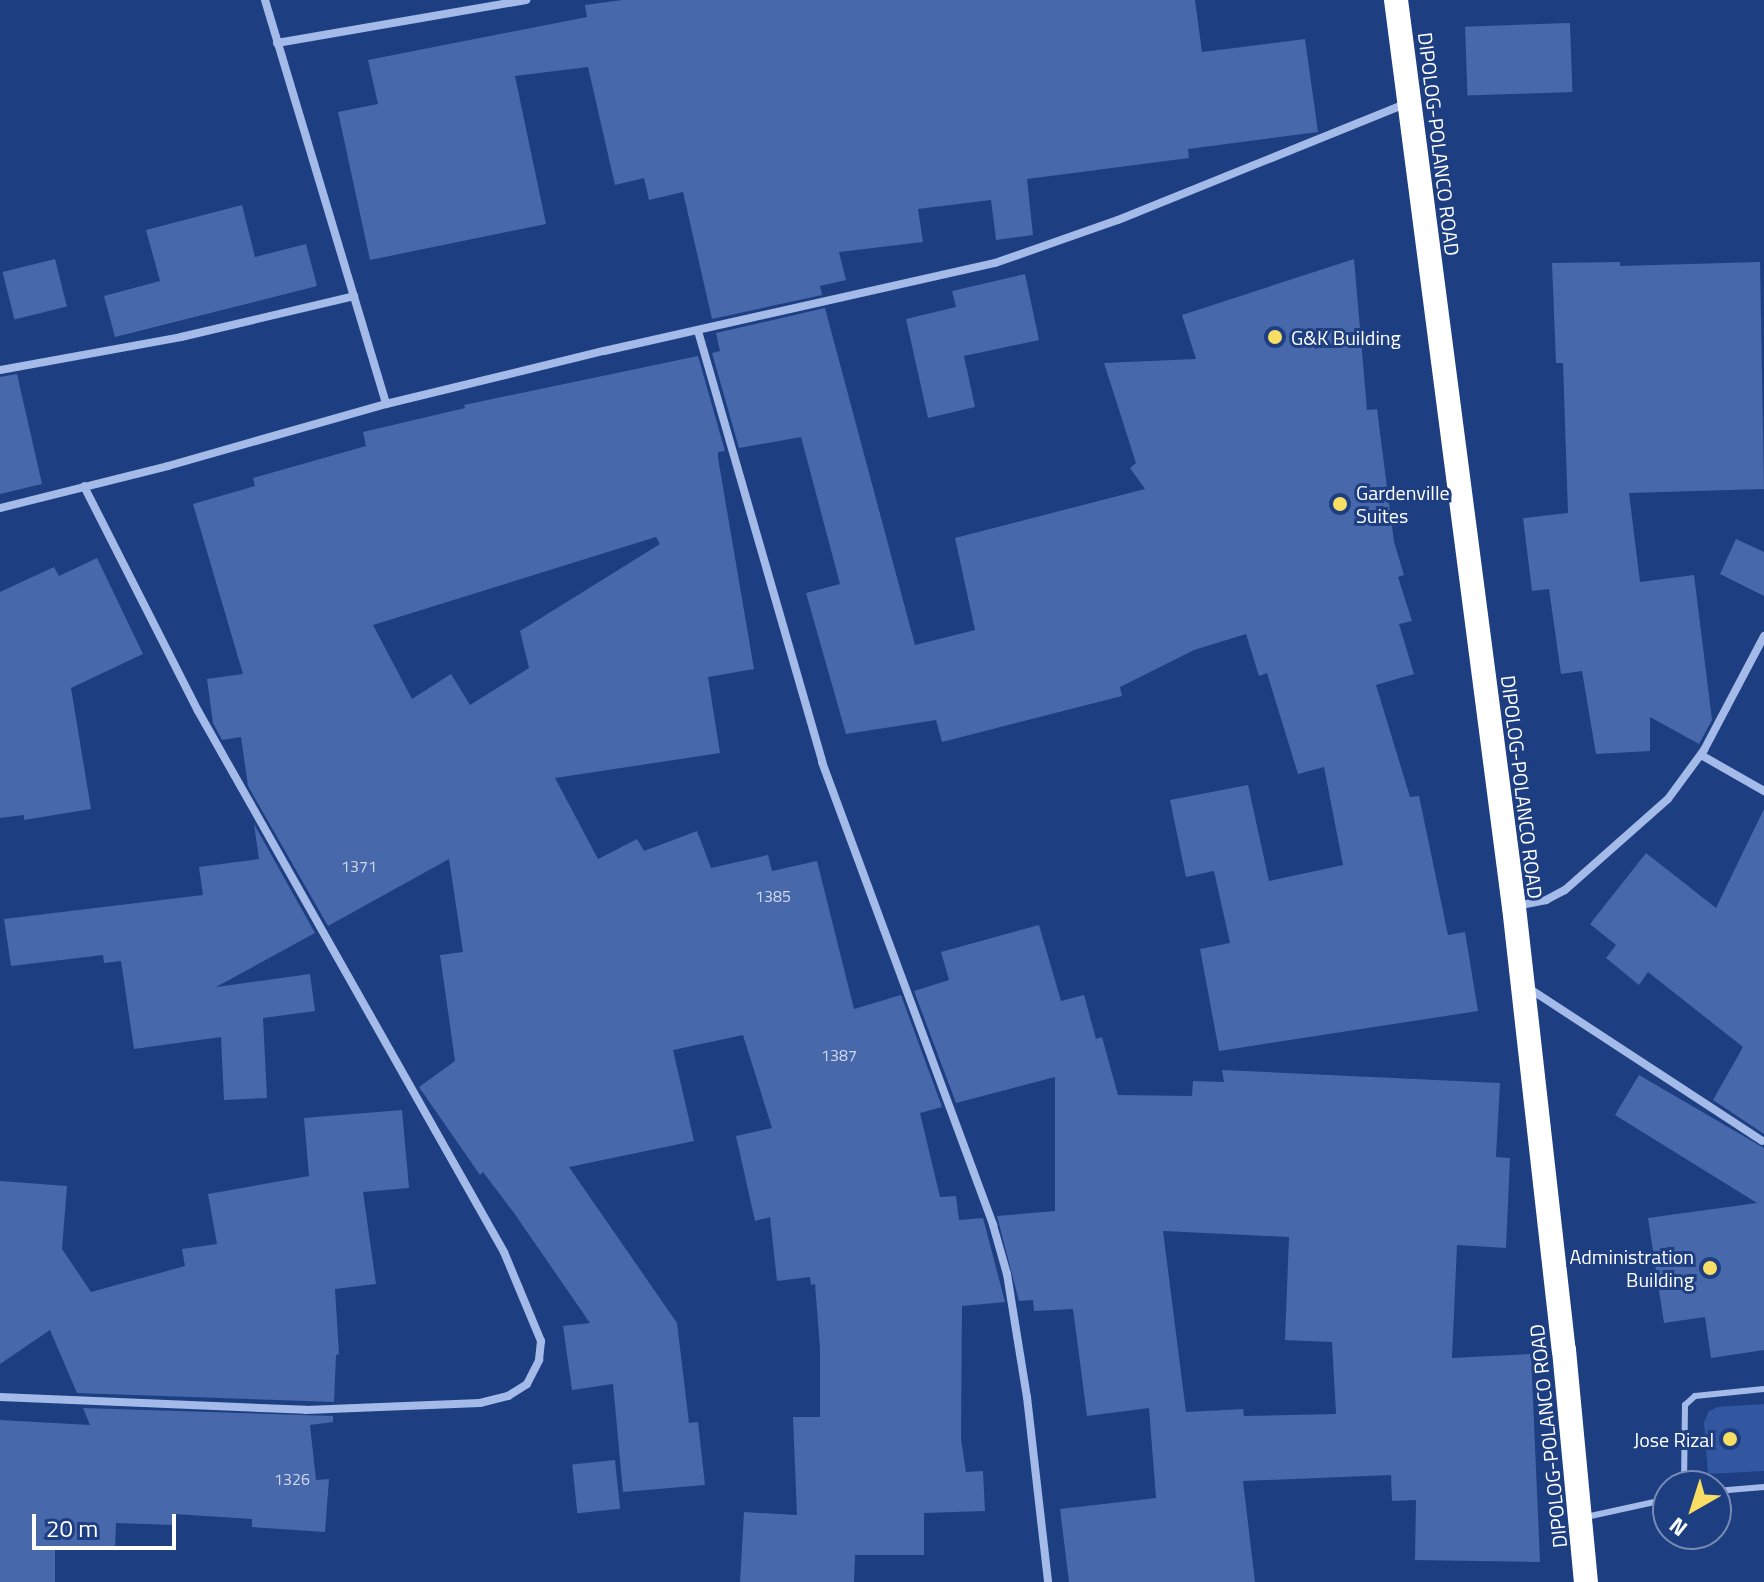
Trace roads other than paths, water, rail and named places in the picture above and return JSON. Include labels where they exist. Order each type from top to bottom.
[{"type":"highway","name":"DIPOLOG-POLANCO ROAD","points":[[1396,0],[1514,907],[1586,1582]]},
{"type":"street","points":[[265,0],[386,404]]},
{"type":"street","points":[[277,43],[526,0]]},
{"type":"street","points":[[0,508],[386,404],[995,263],[1118,220],[1409,103]]},
{"type":"street","points":[[0,370],[181,337],[354,296]]},
{"type":"street","points":[[698,331],[822,762],[993,1225],[1007,1274],[1027,1397],[1048,1582]]},
{"type":"street","points":[[0,1397],[306,1410],[480,1403],[508,1396],[527,1384],[539,1360],[541,1341],[504,1252],[198,711],[84,486]]},
{"type":"street","points":[[1514,907],[1546,900],[1565,890],[1668,799],[1701,755],[1764,636]]},
{"type":"street","points":[[1701,755],[1764,791]]},
{"type":"street","points":[[1522,985],[1762,1141]]},
{"type":"lane","points":[[1684,1470],[1685,1405],[1695,1396],[1764,1389]]},
{"type":"lane","points":[[1732,1490],[1764,1487]]},
{"type":"lane","points":[[1581,1518],[1652,1502]]},
{"type":"place","name":"G&K Building","points":[[1275,337]]},
{"type":"place","name":"Gardenville Suites","points":[[1340,504]]},
{"type":"place","name":"Administration Building","points":[[1710,1268]]},
{"type":"place","name":"Jose Rizal","points":[[1730,1439]]}]
